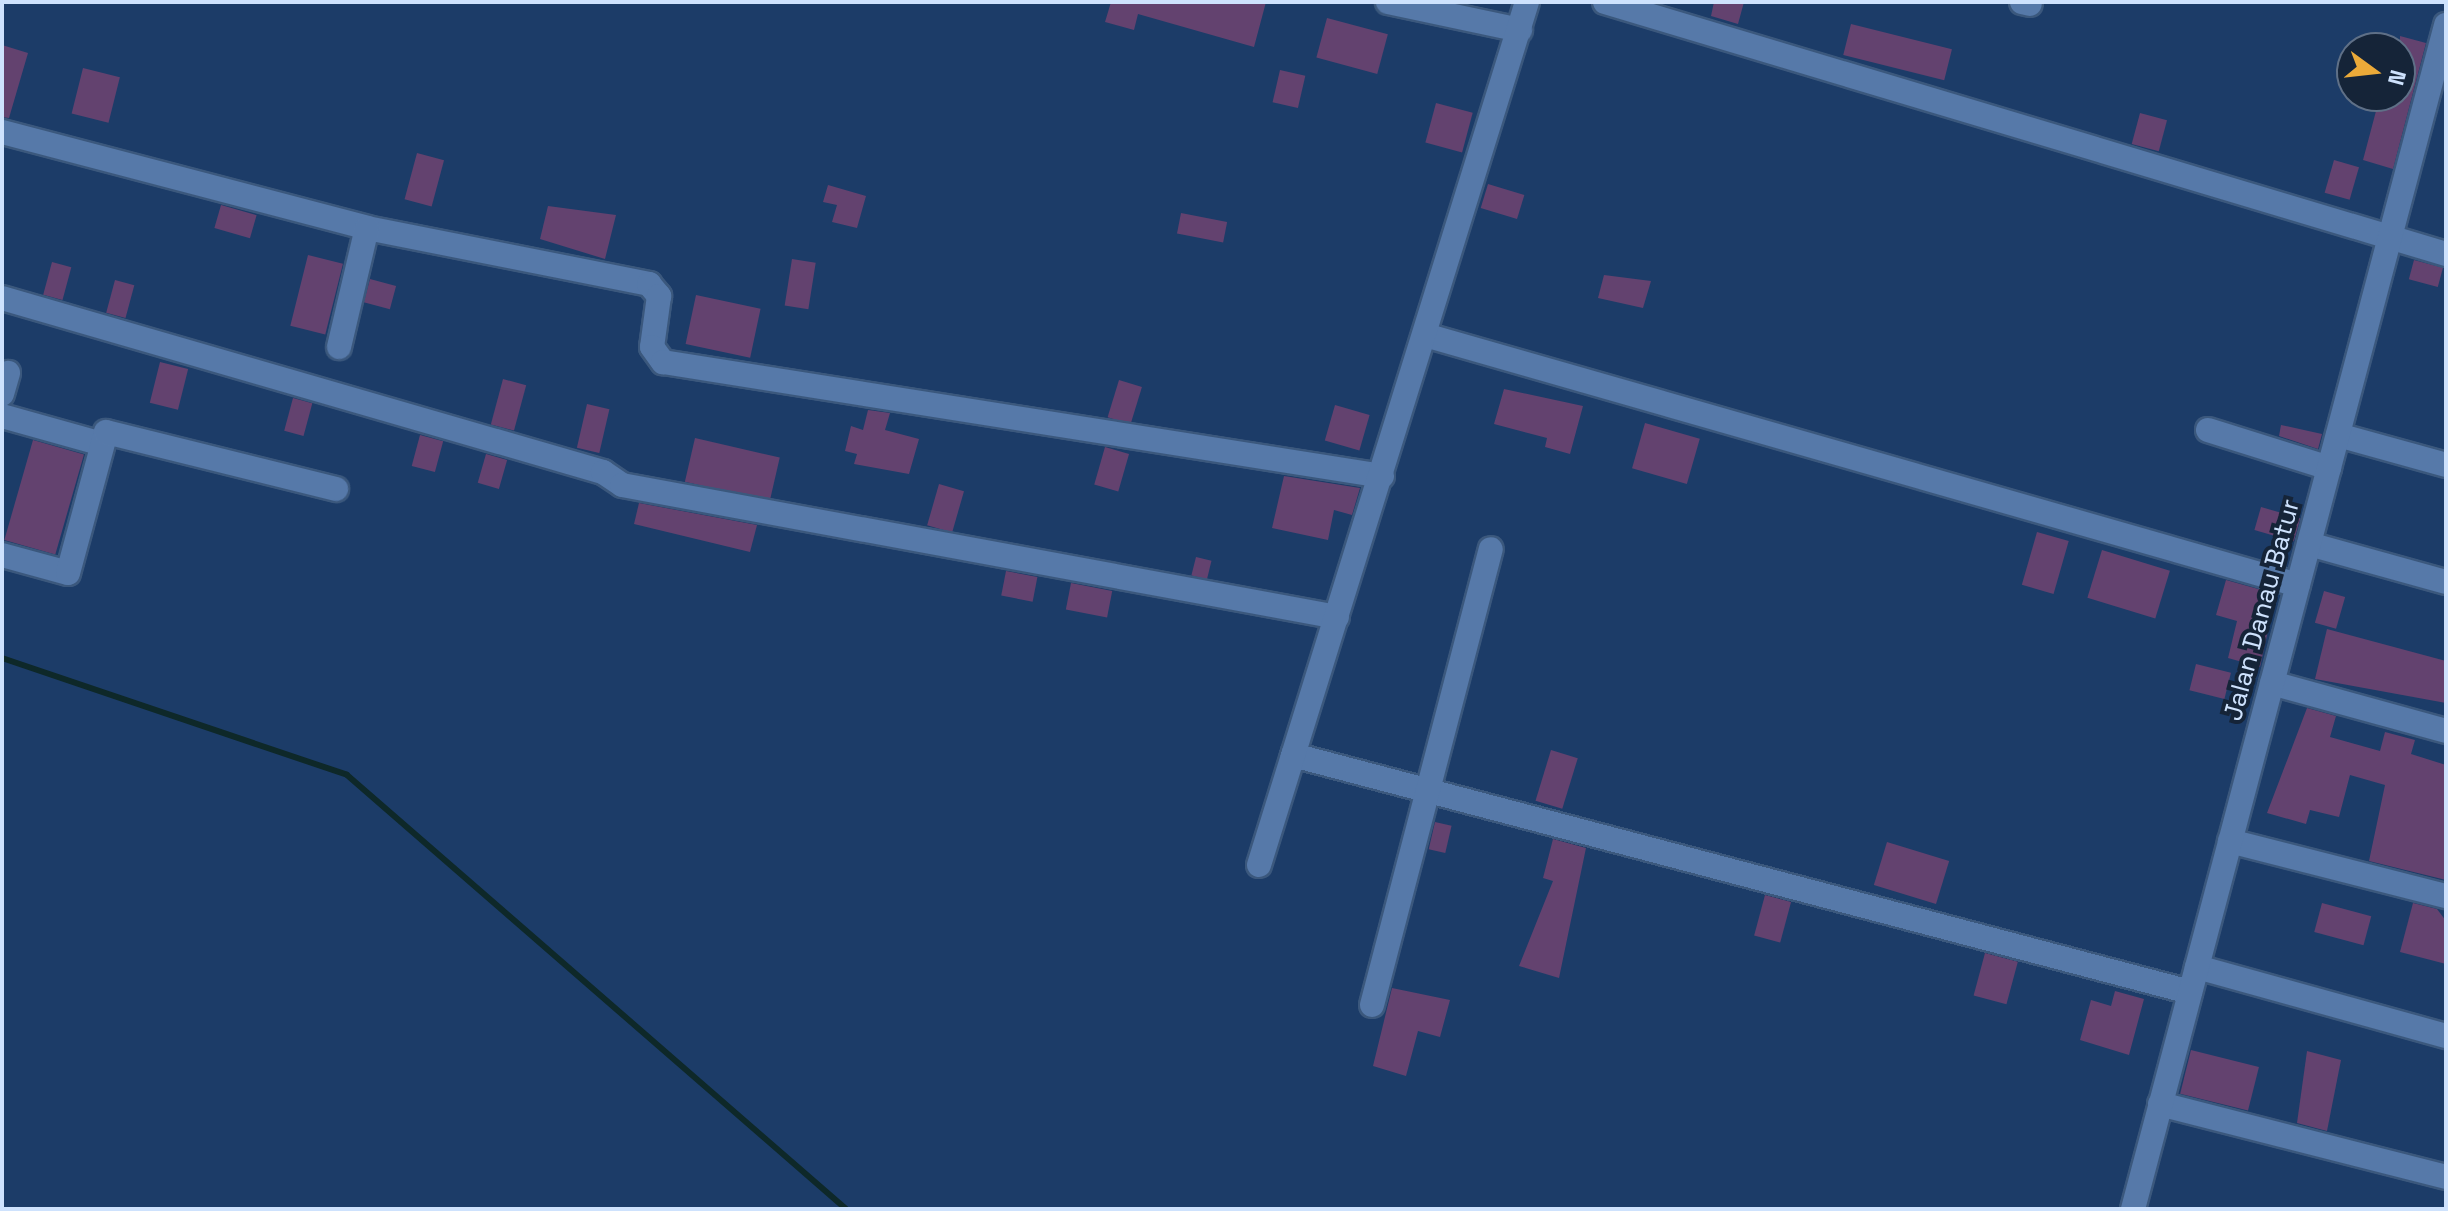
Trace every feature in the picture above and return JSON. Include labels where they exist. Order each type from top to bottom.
[{"type":"street","points":[[1388,2],[1520,30]]},
{"type":"street","points":[[1259,865],[1527,2]]},
{"type":"street","points":[[1605,2],[2446,254]]},
{"type":"street","name":"Jalan Danau Batur","points":[[2133,1209],[2390,237],[2441,62],[2445,30]]},
{"type":"street","points":[[2,132],[367,228],[649,284],[659,296],[652,347],[663,362],[1382,476]]},
{"type":"street","points":[[339,347],[367,228]]},
{"type":"street","points":[[2,298],[603,472],[622,485],[1337,617]]},
{"type":"street","points":[[1425,335],[2298,585]]},
{"type":"street","points":[[2,416],[102,444]]},
{"type":"street","points":[[2208,430],[2329,468]]},
{"type":"street","points":[[2,555],[68,573],[106,432],[336,489]]},
{"type":"street","points":[[2338,435],[2446,465]]},
{"type":"street","points":[[2309,544],[2446,582]]},
{"type":"street","points":[[1372,1005],[1423,788],[1491,549]]},
{"type":"street","points":[[2272,683],[2446,731]]},
{"type":"street","points":[[1293,755],[2190,992]]},
{"type":"street","points":[[2230,841],[2446,896]]},
{"type":"street","points":[[2197,967],[2446,1036]]},
{"type":"street","points":[[2160,1104],[2446,1177]]},
{"type":"building","points":[[1111,2],[1266,2],[1254,47],[1138,14],[1134,30],[1105,22]]},
{"type":"building","points":[[1714,2],[1744,2],[1738,24],[1711,16]]},
{"type":"building","points":[[1327,18],[1388,34],[1377,74],[1316,58]]},
{"type":"building","points":[[1851,24],[1952,49],[1944,80],[1843,55]]},
{"type":"building","points":[[2416,40],[2426,43],[2416,81]]},
{"type":"building","points":[[2,45],[28,53],[9,118],[2,117]]},
{"type":"building","points":[[83,68],[120,77],[109,123],[72,114]]},
{"type":"building","points":[[1280,70],[1305,76],[1298,108],[1273,102]]},
{"type":"building","points":[[1436,103],[1473,113],[1462,152],[1425,143]]},
{"type":"building","points":[[2376,112],[2408,112],[2393,169],[2363,160]]},
{"type":"building","points":[[2140,113],[2167,120],[2159,151],[2132,144]]},
{"type":"building","points":[[417,153],[444,160],[432,207],[405,199]]},
{"type":"building","points":[[2334,160],[2359,167],[2350,200],[2325,193]]},
{"type":"building","points":[[1488,184],[1524,195],[1517,219],[1481,208]]},
{"type":"building","points":[[828,185],[866,196],[857,228],[832,222],[837,205],[823,202]]},
{"type":"building","points":[[221,205],[257,215],[250,238],[214,228]]},
{"type":"building","points":[[548,206],[616,215],[605,259],[540,239]]},
{"type":"building","points":[[1181,213],[1227,222],[1223,243],[1177,234]]},
{"type":"building","points":[[308,255],[343,264],[325,335],[290,326]]},
{"type":"building","points":[[792,259],[816,263],[808,309],[785,305]]},
{"type":"building","points":[[2414,260],[2443,268],[2438,287],[2409,279]]},
{"type":"building","points":[[52,262],[71,267],[63,300],[43,295]]},
{"type":"building","points":[[1604,275],[1651,281],[1643,308],[1598,298]]},
{"type":"building","points":[[370,279],[396,286],[390,309],[364,302]]},
{"type":"building","points":[[115,280],[134,285],[126,318],[106,313]]},
{"type":"building","points":[[696,295],[761,309],[750,358],[686,344]]},
{"type":"building","points":[[160,362],[188,369],[178,410],[150,403]]},
{"type":"building","points":[[503,379],[526,385],[514,431],[491,424]]},
{"type":"building","points":[[1119,380],[1142,387],[1131,424],[1108,417]]},
{"type":"building","points":[[1504,389],[1583,406],[1570,454],[1545,447],[1547,438],[1494,424]]},
{"type":"building","points":[[293,398],[312,403],[304,436],[284,431]]},
{"type":"building","points":[[587,404],[609,409],[599,453],[577,448]]},
{"type":"building","points":[[1335,405],[1370,415],[1359,450],[1325,441]]},
{"type":"building","points":[[868,410],[890,413],[885,430],[919,439],[909,474],[854,464],[857,454],[845,451],[851,426],[863,430]]},
{"type":"building","points":[[1645,423],[1700,439],[1687,484],[1632,468]]},
{"type":"building","points":[[2281,425],[2322,434],[2318,449],[2279,436]]},
{"type":"building","points":[[420,435],[443,441],[435,472],[412,466]]},
{"type":"building","points":[[695,438],[780,458],[770,501],[685,482]]},
{"type":"building","points":[[33,440],[84,455],[55,555],[4,540]]},
{"type":"building","points":[[1105,447],[1129,454],[1118,491],[1094,484]]},
{"type":"building","points":[[486,454],[507,460],[499,489],[478,483]]},
{"type":"building","points":[[1284,476],[1360,488],[1352,515],[1334,510],[1328,540],[1272,528]]},
{"type":"building","points":[[939,484],[964,491],[952,533],[927,525]]},
{"type":"building","points":[[639,503],[757,525],[750,552],[634,524]]},
{"type":"building","points":[[2261,507],[2300,518],[2294,541],[2254,530]]},
{"type":"building","points":[[2037,532],[2069,541],[2054,594],[2022,585]]},
{"type":"building","points":[[2102,550],[2170,571],[2155,619],[2087,598]]},
{"type":"building","points":[[1196,557],[1212,561],[1207,579],[1191,575]]},
{"type":"building","points":[[1006,571],[1037,577],[1033,602],[1001,596]]},
{"type":"building","points":[[2226,580],[2276,594],[2260,667],[2228,658],[2237,621],[2216,615]]},
{"type":"building","points":[[1071,583],[1112,591],[1107,618],[1066,610]]},
{"type":"building","points":[[2324,591],[2345,597],[2336,629],[2315,623]]},
{"type":"building","points":[[2327,629],[2446,661],[2446,703],[2315,679]]},
{"type":"building","points":[[2196,664],[2231,673],[2224,699],[2189,690]]},
{"type":"building","points":[[2307,708],[2336,716],[2330,737],[2380,751],[2385,732],[2415,740],[2411,754],[2446,765],[2446,880],[2369,861],[2385,785],[2350,775],[2339,817],[2310,810],[2306,824],[2267,813]]},
{"type":"building","points":[[1551,750],[1578,758],[1562,809],[1536,801]]},
{"type":"building","points":[[1435,822],[1452,826],[1445,853],[1429,849]]},
{"type":"building","points":[[1553,839],[1586,848],[1559,978],[1519,966],[1553,881],[1543,878]]},
{"type":"building","points":[[1887,842],[1949,861],[1936,904],[1874,885]]},
{"type":"building","points":[[1765,895],[1791,902],[1780,943],[1754,936]]},
{"type":"building","points":[[2322,903],[2371,916],[2363,945],[2314,932]]},
{"type":"building","points":[[2413,903],[2437,909],[2446,921],[2446,964],[2400,952]]},
{"type":"building","points":[[1985,953],[2018,962],[2006,1004],[1974,996]]},
{"type":"building","points":[[1392,988],[1450,1000],[1440,1037],[1418,1031],[1406,1076],[1373,1066]]},
{"type":"building","points":[[2115,991],[2144,999],[2129,1055],[2080,1040],[2091,1000],[2111,1006]]},
{"type":"building","points":[[2191,1050],[2259,1067],[2248,1111],[2180,1094]]},
{"type":"building","points":[[2307,1051],[2341,1060],[2327,1131],[2297,1123]]},
{"type":"waterway","points":[[2,658],[347,775],[846,1209]]}]
